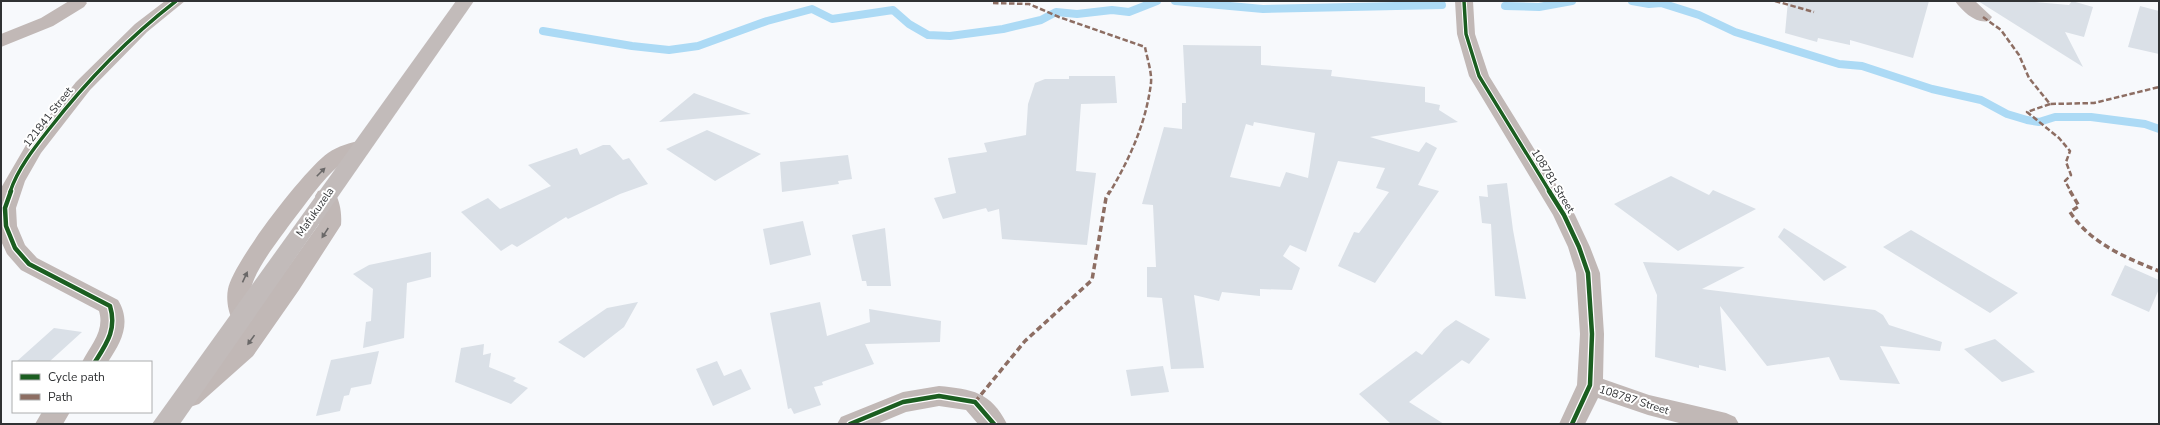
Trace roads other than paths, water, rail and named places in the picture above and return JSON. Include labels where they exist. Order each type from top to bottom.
[{"type":"main road","name":"Mafukuzela","points":[[171,416],[465,1]]},
{"type":"street","name":"121841 Street","points":[[95,361],[110,338],[115,324],[110,306],[29,264],[15,248],[6,226],[5,208],[14,181],[33,150],[83,86],[141,28],[176,1]]},
{"type":"street","name":"108781 Street","points":[[1464,1],[1466,34],[1479,76],[1564,215],[1579,247],[1588,273],[1592,334],[1590,385],[1581,408],[1572,424]]},
{"type":"street","points":[[1964,1],[1983,18]]},
{"type":"street","points":[[1,42],[47,22],[79,2]]},
{"type":"street","points":[[242,315],[240,289],[246,273],[283,220],[319,174],[348,150],[362,146]]},
{"type":"street","points":[[171,416],[244,350],[291,284],[330,225],[331,214],[326,196]]},
{"type":"street","name":"108787 Street","points":[[1590,385],[1648,406],[1726,424]]},
{"type":"street","points":[[850,424],[903,402],[939,396],[960,398],[975,402],[994,424]]},
{"type":"street","points":[[48,424],[56,413]]},
{"type":"waterway","points":[[543,31],[632,46],[669,50],[698,46],[767,21],[812,9],[832,19],[893,10],[909,24],[928,35],[950,36],[1003,29],[1041,20],[1056,12],[1077,14],[1112,10],[1129,12],[1157,1]]},
{"type":"waterway","points":[[1175,1],[1263,9],[1442,5]]},
{"type":"waterway","points":[[1505,6],[1539,7],[1572,1]]},
{"type":"waterway","points":[[1632,1],[1649,4],[1661,3],[1699,15],[1735,32],[1839,64],[1862,66],[1932,89],[1981,100],[2007,114],[2027,120],[2039,122],[2055,117],[2091,117],[2145,124],[2159,129]]}]
